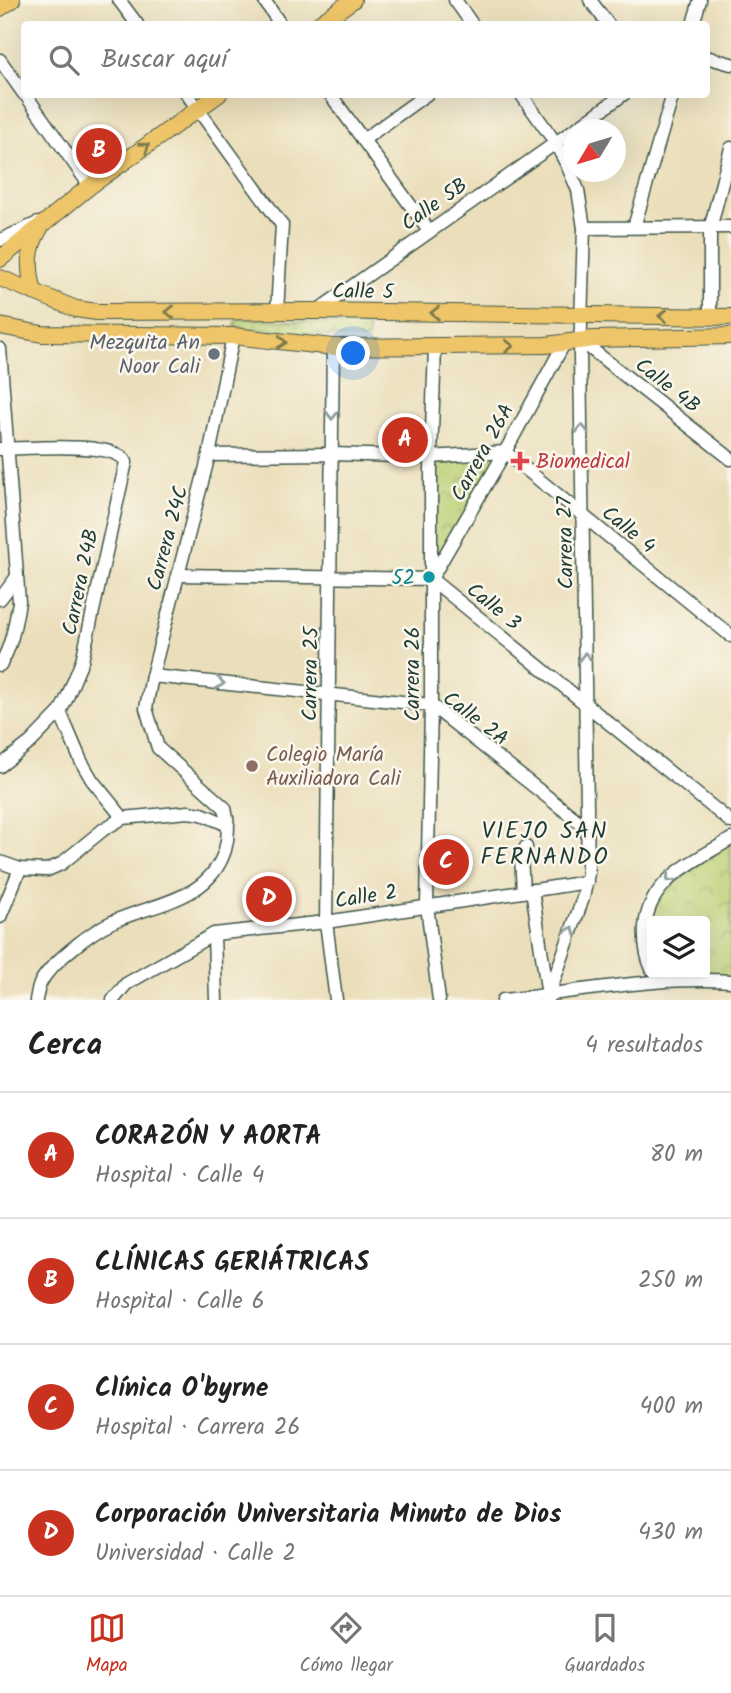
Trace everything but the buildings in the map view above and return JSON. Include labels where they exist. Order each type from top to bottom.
[{"type":"main road","points":[[0,8],[12,0]]},
{"type":"main road","points":[[322,21],[353,0]]},
{"type":"main road","points":[[0,259],[8,243],[48,219],[213,98]]},
{"type":"main road","points":[[34,292],[29,271],[30,251],[38,231],[48,219]]},
{"type":"main road","name":"Calle 5","points":[[0,278],[76,309],[92,312],[317,311],[731,317]]},
{"type":"main road","points":[[4,329],[42,334],[233,336],[333,347],[435,348],[731,336]]},
{"type":"street","points":[[119,0],[135,21]]},
{"type":"street","points":[[264,0],[278,21]]},
{"type":"street","points":[[455,0],[470,21]]},
{"type":"street","points":[[590,0],[606,21]]},
{"type":"street","points":[[694,21],[700,0]]},
{"type":"street","points":[[710,58],[731,64]]},
{"type":"street","points":[[0,60],[21,89]]},
{"type":"street","points":[[28,98],[90,186]]},
{"type":"street","points":[[190,98],[282,225],[277,312]]},
{"type":"street","points":[[333,98],[429,231]]},
{"type":"street","points":[[363,140],[421,98]]},
{"type":"street","name":"Carrera 27","points":[[524,98],[555,142],[578,190],[584,228],[581,315],[573,341],[584,517],[587,881],[548,998]]},
{"type":"street","name":"Calle 5B","points":[[589,119],[618,98]]},
{"type":"street","points":[[634,228],[672,98]]},
{"type":"street","name":"Calle 5B","points":[[317,311],[563,137]]},
{"type":"street","points":[[710,317],[710,229],[731,148]]},
{"type":"street","points":[[584,228],[731,228]]},
{"type":"street","name":"Carrera 24C","points":[[228,825],[225,808],[158,748],[146,708],[177,575],[209,456],[233,336]]},
{"type":"street","name":"Carrera 26A","points":[[431,579],[573,341]]},
{"type":"street","name":"Calle 4B","points":[[573,341],[731,459]]},
{"type":"street","name":"Carrera 25","points":[[333,347],[326,922],[336,1000]]},
{"type":"street","name":"Carrera 26","points":[[435,348],[431,457],[432,705],[427,906],[439,1000]]},
{"type":"street","points":[[0,349],[4,449],[19,602],[6,656],[0,665]]},
{"type":"street","name":"Carrera 24B","points":[[0,765],[31,742],[60,712],[82,662],[126,462],[116,453],[61,447],[4,449]]},
{"type":"street","points":[[209,456],[332,454],[431,457],[505,452]]},
{"type":"street","name":"Calle 4","points":[[505,452],[731,636]]},
{"type":"street","points":[[177,575],[431,579]]},
{"type":"street","points":[[0,599],[16,578]]},
{"type":"street","name":"Calle 3","points":[[431,579],[731,822]]},
{"type":"street","name":"Calle 2A","points":[[152,676],[432,705],[588,829]]},
{"type":"street","points":[[60,712],[80,761],[123,818]]},
{"type":"street","points":[[0,862],[20,869],[47,870],[61,864],[104,829],[123,818],[188,812],[202,814],[228,825],[221,862],[212,876],[181,898],[108,923],[48,972],[39,985],[36,1000]]},
{"type":"street","points":[[647,949],[644,939],[646,916],[652,898],[659,888],[678,871],[730,840]]},
{"type":"street","points":[[526,847],[521,857],[548,998]]},
{"type":"street","points":[[0,917],[20,869]]},
{"type":"street","name":"Calle 2","points":[[113,1000],[126,984],[214,934],[326,922],[587,881]]},
{"type":"street","points":[[214,934],[216,1000]]},
{"type":"street","points":[[503,1000],[548,998],[647,977]]},
{"type":"street","points":[[710,979],[731,981]]},
{"type":"green space","points":[[237,318],[368,325],[368,340],[235,327]]},
{"type":"green space","points":[[505,452],[431,579],[431,457]]},
{"type":"green space","points":[[731,840],[731,981],[658,983],[656,979],[710,979],[710,916],[647,916],[647,925],[646,916],[659,888]]},
{"type":"place","name":"CLÍNICAS GERIÁTRICAS","points":[[99,151]]},
{"type":"place","name":"Mezquita An Noor Cali","points":[[214,354]]},
{"type":"place","name":"CORAZÓN Y AORTA","points":[[405,440]]},
{"type":"place","name":"Biomedical","points":[[520,461]]},
{"type":"place","name":"52","points":[[429,577]]},
{"type":"place","name":"Colegio María Auxiliadora Cali","points":[[252,766]]},
{"type":"place","name":"Clínica O'byrne","points":[[446,862]]},
{"type":"place","name":"Corporación Universitaria Minuto de Dios","points":[[269,899]]},
{"type":"district","name":"VIEJO SAN FERNANDO","points":[[545,843]]}]
